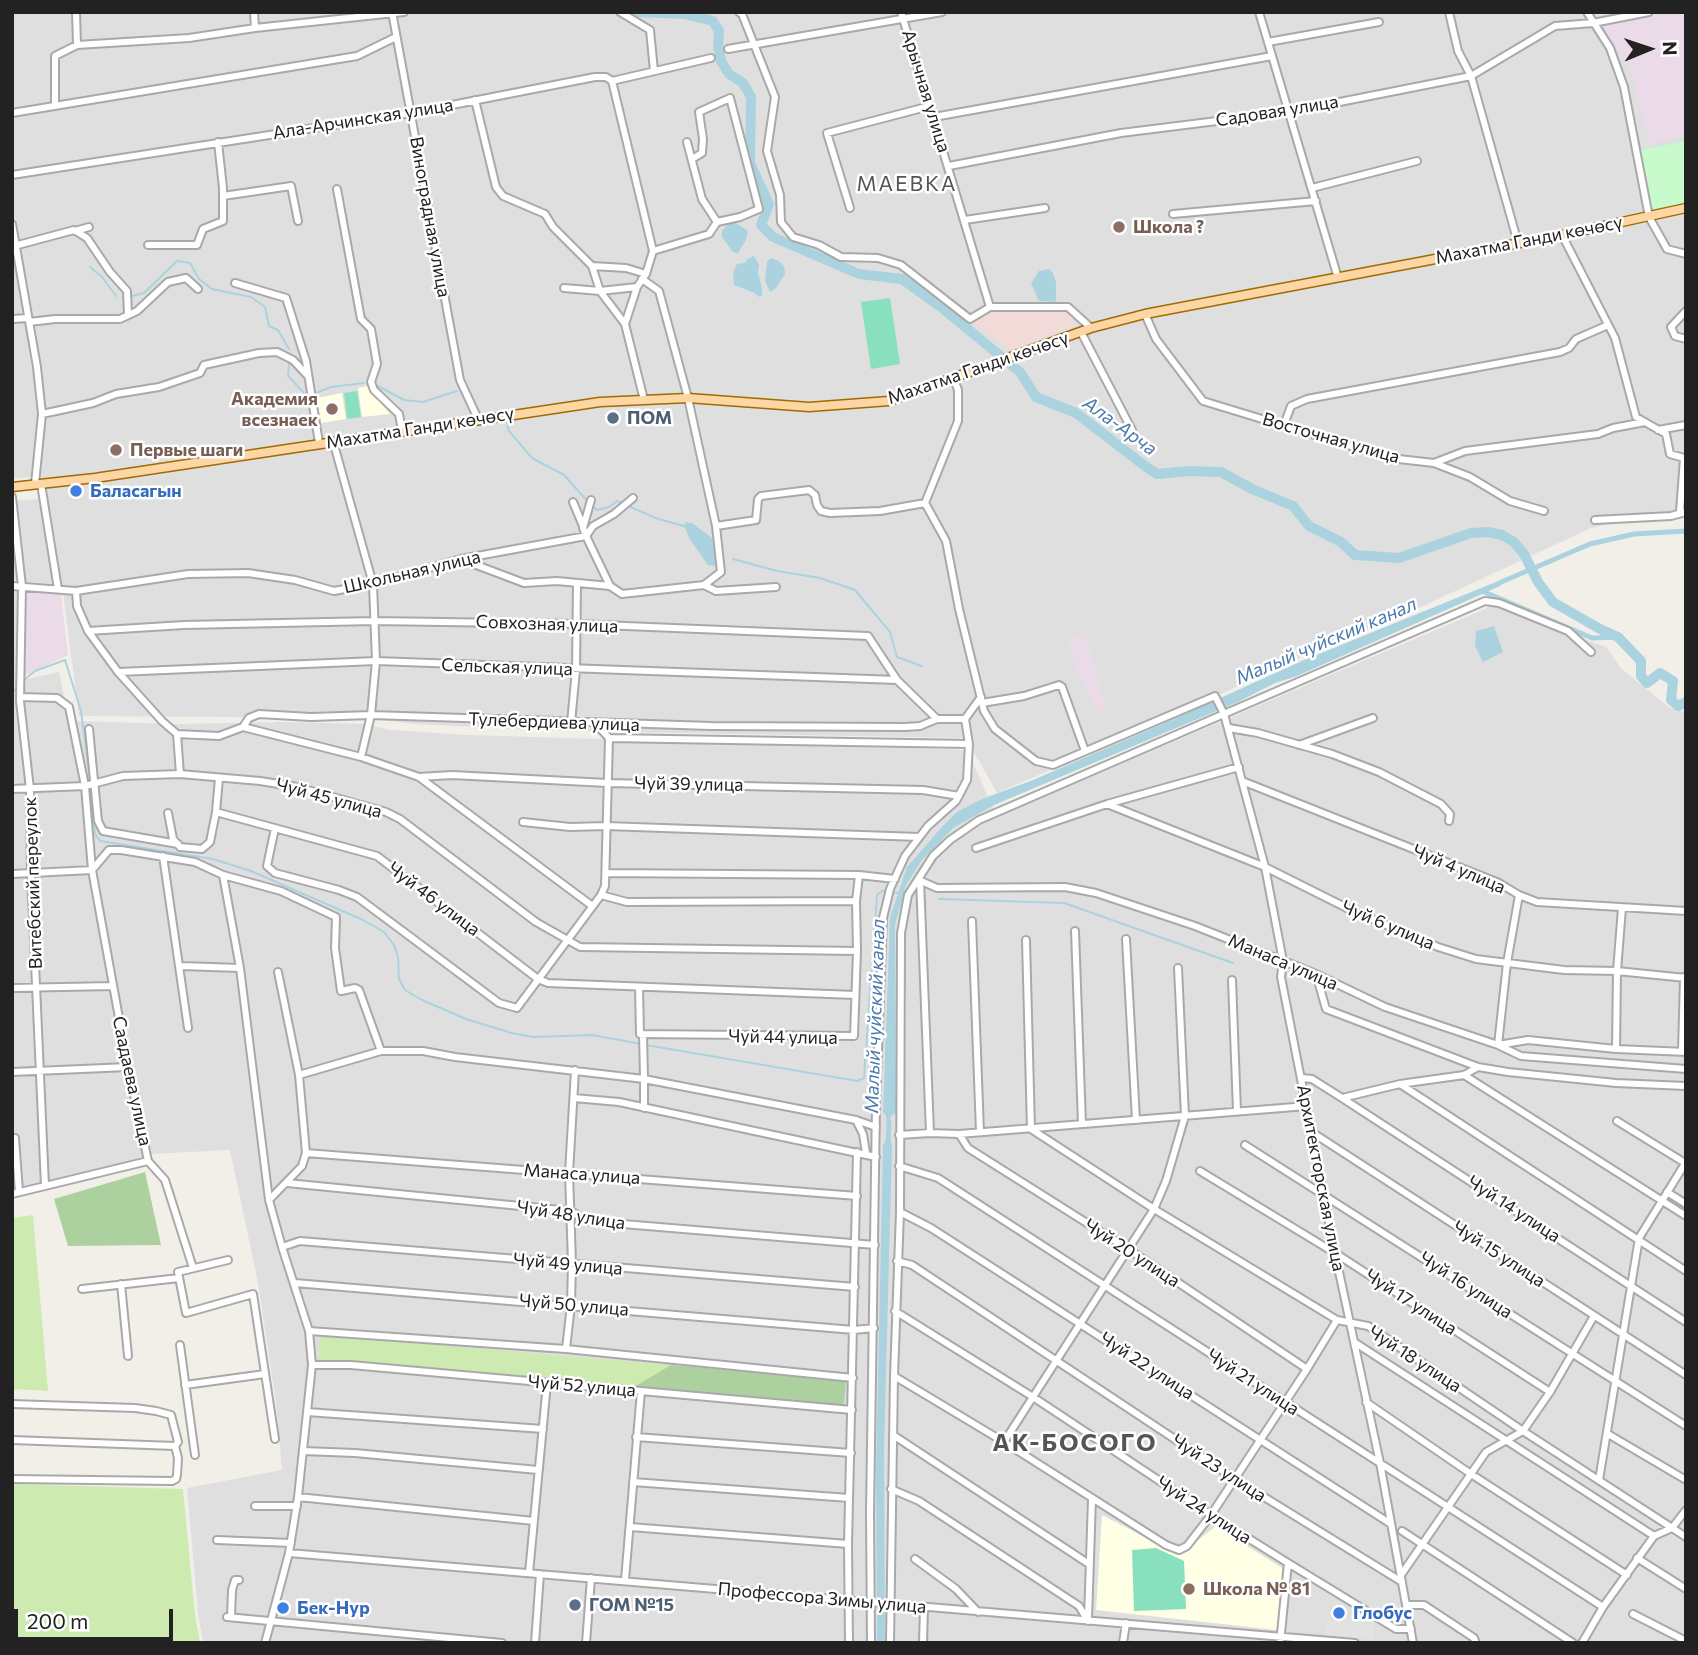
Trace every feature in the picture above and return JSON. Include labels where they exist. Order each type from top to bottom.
[{"type":"main road","name":"Махатма Ганди көчөсү","points":[[12,487],[588,404],[688,398],[769,405],[842,406],[889,401],[1091,328],[1145,314],[1686,208]]},
{"type":"street","points":[[76,12],[77,45]]},
{"type":"street","points":[[254,12],[256,28]]},
{"type":"street","points":[[54,105],[55,56],[77,45],[190,38],[404,12]]},
{"type":"street","points":[[620,12],[650,30],[654,71]]},
{"type":"street","points":[[739,12],[775,97],[768,151],[780,195],[781,222],[793,237],[819,245],[841,257],[878,258],[901,265],[970,318],[990,307],[1068,307],[1091,328]]},
{"type":"street","points":[[728,49],[902,15],[942,12]]},
{"type":"street","points":[[1259,12],[1338,278]]},
{"type":"street","points":[[1449,12],[1458,51],[1471,76],[1518,243]]},
{"type":"street","points":[[1587,12],[1610,48],[1624,87],[1649,217],[1667,249],[1686,254]]},
{"type":"street","name":"Садовая улица","points":[[949,166],[1121,134],[1289,112],[1471,76],[1555,26],[1593,23],[1649,12]]},
{"type":"street","name":"Виноградная улица","points":[[392,13],[460,380],[478,419]]},
{"type":"street","name":"Арычная улица","points":[[902,15],[990,307]]},
{"type":"street","points":[[1268,42],[1379,22]]},
{"type":"street","points":[[12,113],[357,56],[396,37]]},
{"type":"street","points":[[934,117],[1272,56]]},
{"type":"street","name":"Ала-Арчинская улица","points":[[12,175],[411,113],[594,77],[606,77],[612,81],[711,58]]},
{"type":"street","points":[[612,81],[653,251],[625,324]]},
{"type":"street","points":[[653,251],[709,234],[717,222],[759,209],[730,98],[699,112],[702,153],[692,159]]},
{"type":"street","points":[[475,100],[496,187],[511,200],[545,214],[553,227],[592,266],[600,292],[625,324],[644,400]]},
{"type":"street","points":[[850,208],[827,133],[930,106]]},
{"type":"street","points":[[148,245],[197,246],[203,229],[223,221],[218,142]]},
{"type":"street","points":[[687,142],[702,199],[717,222]]},
{"type":"street","points":[[1312,188],[1417,161]]},
{"type":"street","points":[[223,196],[291,186],[298,221]]},
{"type":"street","points":[[337,189],[361,319],[371,329],[377,364],[372,382],[374,390],[400,414],[402,431]]},
{"type":"street","points":[[1173,214],[1316,201]]},
{"type":"street","points":[[965,220],[1045,208]]},
{"type":"street","points":[[12,224],[18,246],[42,414],[38,484],[58,589]]},
{"type":"street","points":[[18,246],[52,234],[89,227]]},
{"type":"street","points":[[75,231],[87,238],[110,272],[127,291],[128,315]]},
{"type":"street","points":[[1562,234],[1622,357],[1636,417],[1666,434],[1670,454],[1685,458],[1683,512],[1671,516],[1595,520]]},
{"type":"street","points":[[592,266],[626,268],[644,276],[659,291],[688,398],[716,526],[721,572],[704,585]]},
{"type":"street","points":[[12,319],[120,319],[137,311],[168,282],[186,278],[198,289]]},
{"type":"street","points":[[235,283],[286,298],[308,376],[319,443]]},
{"type":"street","points":[[564,288],[600,292],[637,287]]},
{"type":"street","points":[[1686,311],[1671,327],[1675,336],[1686,339]]},
{"type":"street","name":"Восточная улица","points":[[1145,314],[1156,340],[1203,401],[1390,458],[1434,463],[1465,451],[1598,434],[1613,428],[1645,422]]},
{"type":"street","points":[[1284,425],[1291,407],[1307,399],[1560,352],[1569,348],[1576,339],[1608,325]]},
{"type":"street","points":[[1081,332],[1132,430]]},
{"type":"street","points":[[42,414],[93,403],[116,394],[159,387],[200,373],[204,366],[259,354],[278,352],[293,360],[308,376]]},
{"type":"street","points":[[925,503],[958,421],[958,390],[954,379]]},
{"type":"street","points":[[1658,430],[1686,425]]},
{"type":"street","points":[[333,441],[373,584],[376,662],[371,715],[361,757]]},
{"type":"street","points":[[1434,463],[1470,477],[1510,501],[1544,511]]},
{"type":"street","points":[[716,526],[755,520],[758,499],[761,496],[808,489],[816,495],[821,511],[830,513],[880,512],[925,503]]},
{"type":"street","name":"Витебский переулок","points":[[12,497],[22,586],[20,697],[30,789],[31,874],[45,1186]]},
{"type":"street","points":[[586,536],[593,526],[614,514],[632,498]]},
{"type":"street","points":[[583,528],[591,500]]},
{"type":"street","points":[[573,502],[610,586]]},
{"type":"street","points":[[925,503],[946,541],[958,609],[982,700],[984,712],[995,729],[1036,761],[1053,765],[1085,751],[1059,685],[1024,696],[982,700],[965,719],[937,719]]},
{"type":"street","name":"Школьная улица","points":[[12,586],[76,591],[200,574],[248,573],[295,580],[334,591],[373,584],[461,559],[586,536]]},
{"type":"street","points":[[461,559],[524,583],[557,581],[610,586],[622,594],[704,585],[716,590],[761,590],[776,587]]},
{"type":"street","points":[[571,723],[576,670],[577,584]]},
{"type":"street","points":[[76,591],[76,606],[88,631],[118,672],[177,734],[180,774]]},
{"type":"street","points":[[890,1643],[892,1435],[900,1212],[901,933],[908,895],[942,848],[979,820],[1485,601],[1499,603],[1568,631],[1591,652]]},
{"type":"street","name":"Совхозная улица","points":[[88,631],[184,625],[375,621],[577,624],[868,636],[897,680],[937,719]]},
{"type":"street","name":"Сельская улица","points":[[118,672],[376,662],[897,680]]},
{"type":"street","name":"Архитекторская улица","points":[[1085,751],[1215,696],[1229,728],[1265,867],[1283,961],[1281,977],[1380,1463],[1413,1643]]},
{"type":"street","name":"Саадаева улица","points":[[20,697],[57,698],[69,707],[85,786],[92,870],[148,1161],[165,1180],[192,1268]]},
{"type":"street","name":"Тулебердиева улица","points":[[177,734],[219,736],[243,727],[249,718],[259,714],[371,715],[596,724],[905,727],[920,726],[937,719]]},
{"type":"street","points":[[1299,745],[1373,718]]},
{"type":"street","points":[[871,1643],[876,1127],[883,918],[905,856],[919,837],[959,796],[967,780],[969,744],[965,719]]},
{"type":"street","points":[[275,828],[267,866],[275,873],[357,897],[499,1003],[517,1008],[605,886],[609,738],[596,724]]},
{"type":"street","points":[[243,727],[361,757],[419,777],[591,905]]},
{"type":"street","points":[[1229,728],[1332,754],[1379,772],[1441,804],[1450,814],[1449,821]]},
{"type":"street","points":[[89,729],[98,821],[103,831],[178,844],[189,849],[202,849],[210,842],[219,778]]},
{"type":"street","points":[[609,738],[969,744]]},
{"type":"street","points":[[976,848],[1107,804],[1239,767]]},
{"type":"street","name":"Чуй 45 улица","points":[[30,789],[85,786],[122,776],[180,774],[260,780],[297,786],[386,812],[400,819],[536,922],[580,947],[857,951]]},
{"type":"street","name":"Чуй 39 улица","points":[[419,777],[923,789],[959,796]]},
{"type":"street","name":"Чуй 4 улица","points":[[1242,781],[1499,883],[1537,902],[1686,911]]},
{"type":"street","points":[[12,789],[30,789]]},
{"type":"street","name":"Чуй 6 улица","points":[[1107,804],[1265,867],[1355,912],[1438,947],[1476,959],[1564,970],[1685,977]]},
{"type":"street","name":"Чуй 46 улица","points":[[216,812],[377,856],[538,979],[548,983],[855,995]]},
{"type":"street","points":[[168,813],[173,839],[178,844]]},
{"type":"street","points":[[523,822],[570,827],[919,837]]},
{"type":"street","points":[[12,874],[92,870],[108,850],[163,856],[195,862],[223,875],[281,891],[336,917],[335,948],[341,991],[355,988],[359,990],[381,1051]]},
{"type":"street","points":[[163,856],[181,965],[188,1028]]},
{"type":"street","points":[[606,873],[859,875],[895,880]]},
{"type":"street","points":[[223,875],[240,968],[270,1200],[309,1331],[312,1365],[291,1543],[265,1643]]},
{"type":"street","name":"Чуй 44 улица","points":[[643,1034],[854,1036],[856,901],[859,875]]},
{"type":"street","points":[[919,880],[930,1133]]},
{"type":"street","name":"Манаса улица","points":[[919,880],[937,888],[1065,887],[1096,893],[1182,922],[1316,974],[1385,1007],[1498,1045],[1521,1056],[1686,1069]]},
{"type":"street","points":[[601,895],[627,902],[856,901]]},
{"type":"street","points":[[1498,1045],[1507,963],[1519,895]]},
{"type":"street","points":[[1616,1049],[1617,971],[1622,908]]},
{"type":"street","points":[[972,921],[980,1132]]},
{"type":"street","points":[[1075,931],[1082,1124]]},
{"type":"street","points":[[1126,939],[1136,1120]]},
{"type":"street","points":[[1026,940],[1031,1129]]},
{"type":"street","points":[[181,965],[240,968]]},
{"type":"street","points":[[1004,1441],[1154,1209],[1166,1181],[1185,1116],[1178,968]]},
{"type":"street","points":[[270,1200],[302,1166],[306,1153],[299,1075],[278,972]]},
{"type":"street","points":[[1316,974],[1326,1009],[1478,1067],[1602,1081],[1686,1086]]},
{"type":"street","points":[[1684,1051],[1685,977]]},
{"type":"street","points":[[1232,981],[1237,1111]]},
{"type":"street","points":[[12,988],[113,986]]},
{"type":"street","points":[[642,987],[638,1027],[640,1034],[643,1034],[644,1108]]},
{"type":"street","name":"Манаса улица","points":[[1498,1045],[1528,1040],[1616,1049],[1684,1051]]},
{"type":"street","points":[[299,1075],[381,1051],[423,1051],[644,1079],[856,1120],[876,1127]]},
{"type":"street","points":[[12,1072],[128,1067]]},
{"type":"street","points":[[1342,1098],[1400,1084],[1464,1075],[1478,1067]]},
{"type":"street","points":[[566,1349],[571,1305],[569,1173],[575,1070]]},
{"type":"street","points":[[1464,1075],[1686,1216]]},
{"type":"street","name":"Чуй 14 улица","points":[[1302,1078],[1312,1079],[1342,1098],[1686,1322]]},
{"type":"street","points":[[1400,1084],[1686,1270]]},
{"type":"street","points":[[574,1098],[620,1101],[876,1157]]},
{"type":"street","points":[[899,1135],[1031,1129],[1307,1105]]},
{"type":"street","points":[[856,1120],[863,1134],[866,1153]]},
{"type":"street","points":[[1599,1480],[1639,1238],[1685,1162],[1617,1121]]},
{"type":"street","name":"Чуй 18 улица","points":[[1031,1129],[1154,1209],[1337,1320],[1368,1326],[1523,1431],[1686,1536]]},
{"type":"street","name":"Чуй 15 улица","points":[[1313,1133],[1686,1376]]},
{"type":"street","name":"Чуй 20 улица","points":[[959,1134],[968,1147],[1128,1249],[1307,1369]]},
{"type":"street","points":[[15,1138],[16,1193],[148,1161]]},
{"type":"street","name":"Чуй 16 улица","points":[[1245,1145],[1686,1426]]},
{"type":"street","points":[[849,1643],[848,1544],[858,1152]]},
{"type":"street","name":"Манаса улица","points":[[306,1153],[857,1196]]},
{"type":"street","name":"Чуй 21 улица","points":[[899,1166],[938,1178],[1603,1607]]},
{"type":"street","name":"Чуй 17 улица","points":[[1200,1171],[1335,1252],[1550,1392]]},
{"type":"street","name":"Чуй 48 улица","points":[[287,1183],[571,1211],[587,1221],[875,1245]]},
{"type":"street","points":[[1667,1192],[1686,1204]]},
{"type":"street","name":"Чуй 22 улица","points":[[900,1212],[931,1228],[1391,1524]]},
{"type":"street","name":"Чуй 49 улица","points":[[282,1247],[300,1241],[855,1287]]},
{"type":"street","points":[[228,1260],[178,1272],[186,1313],[253,1294],[275,1439]]},
{"type":"street","name":"Чуй 23 улица","points":[[897,1261],[912,1265],[1235,1479],[1401,1579]]},
{"type":"street","points":[[82,1289],[179,1278]]},
{"type":"street","name":"Чуй 50 улица","points":[[295,1283],[854,1330],[874,1328]]},
{"type":"street","points":[[121,1284],[128,1356]]},
{"type":"street","name":"Чуй 24 улица","points":[[895,1311],[1032,1397],[1210,1515],[1396,1629],[1410,1629]]},
{"type":"street","points":[[1401,1579],[1486,1452],[1523,1431],[1550,1392],[1594,1316]]},
{"type":"street","points":[[894,1376],[1004,1441],[1166,1545],[1179,1550],[1187,1546],[1235,1479],[1337,1320]]},
{"type":"street","points":[[309,1331],[566,1349],[852,1378]]},
{"type":"street","points":[[1354,1342],[1654,1536]]},
{"type":"street","points":[[180,1345],[195,1455]]},
{"type":"street","name":"Чуй 52 улица","points":[[312,1365],[351,1365],[852,1410]]},
{"type":"street","points":[[185,1385],[265,1374]]},
{"type":"street","points":[[529,1573],[547,1383]]},
{"type":"street","points":[[625,1580],[641,1391]]},
{"type":"street","points":[[1366,1402],[1627,1575]]},
{"type":"street","points":[[12,1404],[135,1408],[168,1414],[172,1415],[178,1442],[175,1446],[178,1458],[177,1475],[172,1481],[12,1479]]},
{"type":"street","points":[[307,1412],[543,1429]]},
{"type":"street","points":[[1608,1434],[1686,1480]]},
{"type":"street","points":[[892,1435],[1089,1564]]},
{"type":"street","points":[[636,1437],[851,1453]]},
{"type":"street","points":[[12,1440],[175,1446]]},
{"type":"street","points":[[303,1451],[355,1453],[538,1470]]},
{"type":"street","points":[[633,1482],[849,1498]]},
{"type":"street","points":[[891,1489],[919,1501],[1079,1606],[1088,1620]]},
{"type":"street","points":[[298,1497],[534,1521]]},
{"type":"street","points":[[1088,1620],[1092,1499]]},
{"type":"street","points":[[255,1506],[297,1506]]},
{"type":"street","points":[[1582,1643],[1603,1607],[1654,1536],[1672,1528],[1686,1510]]},
{"type":"street","points":[[630,1527],[848,1544]]},
{"type":"street","points":[[1402,1531],[1573,1643]]},
{"type":"street","points":[[217,1540],[291,1543]]},
{"type":"street","name":"Профессора Зимы улица","points":[[289,1552],[848,1598],[924,1608],[1126,1623],[1280,1640],[1355,1643]]},
{"type":"street","points":[[1637,1558],[1686,1589]]},
{"type":"street","points":[[915,1559],[956,1590],[978,1612]]},
{"type":"street","points":[[1280,1640],[1288,1563]]},
{"type":"street","points":[[536,1643],[540,1574]]},
{"type":"street","points":[[586,1643],[591,1578]]},
{"type":"street","points":[[239,1580],[235,1580],[232,1590],[229,1617],[502,1643]]},
{"type":"street","points":[[1406,1605],[1424,1605],[1476,1643]]},
{"type":"street","points":[[923,1643],[924,1608]]},
{"type":"street","points":[[1633,1614],[1686,1642]]},
{"type":"street","points":[[1124,1643],[1126,1623]]},
{"type":"shaded area","name":"МАЕВКА","points":[[12,12],[1686,12],[1686,517],[1635,519],[1591,528],[1421,607],[1306,655],[997,793],[966,738],[557,731],[416,724],[366,718],[79,716],[58,555],[46,492],[41,475],[35,471],[40,414],[12,233]]},
{"type":"shaded area","points":[[1595,12],[1686,12],[1686,136],[1649,144],[1633,76]]},
{"type":"shaded area","points":[[12,246],[33,372],[37,416],[31,477],[12,479]]},
{"type":"shaded area","points":[[990,308],[1069,310],[1074,325],[1011,350],[972,322]]},
{"type":"shaded area","name":"Академия всезнаек","points":[[367,386],[390,414],[362,417],[358,388]]},
{"type":"shaded area","name":"Академия всезнаек","points":[[342,393],[346,419],[321,423],[317,398]]},
{"type":"shaded area","points":[[40,499],[53,584],[18,581],[17,681],[59,672],[83,790],[90,875],[125,1072],[146,1166],[12,1197],[12,501]]},
{"type":"shaded area","points":[[24,590],[61,595],[68,655],[22,677]]},
{"type":"shaded area","name":"АК-БОСОГО","points":[[1492,606],[1606,647],[1621,668],[1670,708],[1686,712],[1686,1643],[203,1643],[187,1488],[282,1470],[276,1403],[258,1283],[230,1150],[151,1154],[96,875],[88,793],[77,721],[364,724],[391,730],[466,735],[967,750],[997,817]]},
{"type":"shaded area","points":[[1085,634],[1107,710],[1100,712],[1078,674],[1068,640]]},
{"type":"shaded area","name":"Школа № 81","points":[[1102,1515],[1179,1555],[1216,1526],[1282,1568],[1277,1630],[1096,1610]]},
{"type":"shaded area","points":[[1327,1620],[1374,1624],[1374,1639],[1325,1635]]},
{"type":"green space","points":[[1686,141],[1686,203],[1651,211],[1641,150]]},
{"type":"green space","points":[[890,298],[900,364],[871,369],[861,302]]},
{"type":"green space","points":[[357,391],[361,417],[347,419],[344,393]]},
{"type":"green space","points":[[145,1172],[161,1245],[68,1246],[54,1199]]},
{"type":"green space","points":[[33,1215],[48,1391],[12,1389],[12,1218]]},
{"type":"green space","points":[[320,1335],[671,1365],[634,1387],[318,1360]]},
{"type":"green space","points":[[671,1365],[846,1380],[844,1405],[634,1387]]},
{"type":"green space","points":[[12,1484],[183,1489],[200,1643],[12,1643]]},
{"type":"green space","points":[[1156,1548],[1184,1561],[1186,1609],[1134,1611],[1132,1550]]},
{"type":"water","points":[[734,222],[748,231],[738,253],[733,252],[722,237],[722,231],[729,223]]},
{"type":"water","points":[[754,256],[759,265],[762,288],[762,295],[759,297],[734,285],[733,273],[737,264],[745,263]]},
{"type":"water","points":[[771,258],[784,266],[785,274],[770,292],[765,281],[767,262]]},
{"type":"water","points":[[1049,269],[1056,282],[1056,302],[1039,301],[1031,283],[1039,271]]},
{"type":"water","points":[[686,522],[692,523],[712,538],[715,566],[708,565],[691,541],[684,526]]},
{"type":"water","points":[[1501,580],[1503,583],[1500,586],[1297,676],[1275,683],[1238,702],[994,805],[953,828],[922,860],[906,885],[895,925],[896,1113],[891,1116],[890,1126],[887,1126],[883,1112],[890,918],[907,867],[957,812],[1304,660]]},
{"type":"water","points":[[1494,626],[1503,652],[1483,662],[1475,646],[1476,631]]},
{"type":"water","points":[[887,1137],[890,1137],[892,1145],[884,1450],[885,1643],[877,1643],[876,1473],[883,1145]]},
{"type":"waterway","name":"Ала-Арча","points":[[637,12],[685,14],[713,21],[719,31],[721,61],[729,74],[743,83],[751,97],[750,163],[769,204],[761,225],[773,237],[859,274],[902,279],[1020,372],[1036,397],[1076,413],[1157,474],[1221,472],[1252,489],[1293,506],[1309,526],[1341,542],[1355,555],[1399,558],[1471,533],[1502,535],[1514,542],[1524,554],[1538,582],[1553,602],[1618,637],[1641,661],[1641,676],[1647,683],[1660,673],[1673,681],[1671,700],[1678,706],[1686,702]]},
{"type":"waterway","points":[[132,296],[144,293],[177,261],[190,263],[199,279],[212,289],[251,297],[265,307],[269,326],[278,330],[289,349]]},
{"type":"waterway","points":[[90,267],[102,277],[116,296]]},
{"type":"waterway","points":[[289,364],[288,376],[306,395]]},
{"type":"waterway","points":[[316,393],[331,387],[364,383]]},
{"type":"waterway","points":[[378,386],[404,400],[423,402],[457,391]]},
{"type":"waterway","points":[[507,422],[509,431],[532,458],[564,475],[589,503]]},
{"type":"waterway","points":[[593,506],[597,510],[609,507],[617,501],[658,519],[684,526]]},
{"type":"waterway","points":[[1499,583],[1590,544],[1634,534],[1686,531]]},
{"type":"waterway","points":[[733,559],[777,571],[820,578],[855,590],[890,632],[897,657],[922,666]]},
{"type":"waterway","points":[[1482,591],[1592,638],[1618,637]]},
{"type":"waterway","points":[[24,680],[35,671],[65,660],[81,711],[90,780]]},
{"type":"waterway","points":[[12,693],[16,689]]},
{"type":"waterway","points":[[90,789],[95,834],[100,841],[213,859],[251,871],[363,920],[384,932],[394,945],[398,957],[399,979],[405,990],[422,1000],[466,1019],[512,1033],[533,1037],[592,1035],[641,1044]]},
{"type":"waterway","points":[[646,1045],[857,1081],[864,1078],[877,895],[882,891],[899,893]]},
{"type":"waterway","points":[[939,899],[1064,903],[1233,963]]},
{"type":"waterway","name":"Малый чуйский канал","points":[[888,1143],[889,1122]]},
{"type":"place","name":"Школа ?","points":[[1119,227]]},
{"type":"place","name":"Академия всезнаек","points":[[332,409]]},
{"type":"place","name":"ПОМ","points":[[613,418]]},
{"type":"place","name":"Первые шаги","points":[[116,450]]},
{"type":"place","name":"Баласагын","points":[[76,491]]},
{"type":"place","name":"Школа № 81","points":[[1189,1589]]},
{"type":"place","name":"ГОМ №15","points":[[575,1605]]},
{"type":"place","name":"Бек-Нур","points":[[283,1608]]},
{"type":"place","name":"Глобус","points":[[1339,1613]]},
{"type":"district","name":"МАЕВКА","points":[[907,184]]},
{"type":"district","name":"АК-БОСОГО","points":[[1075,1443]]}]
